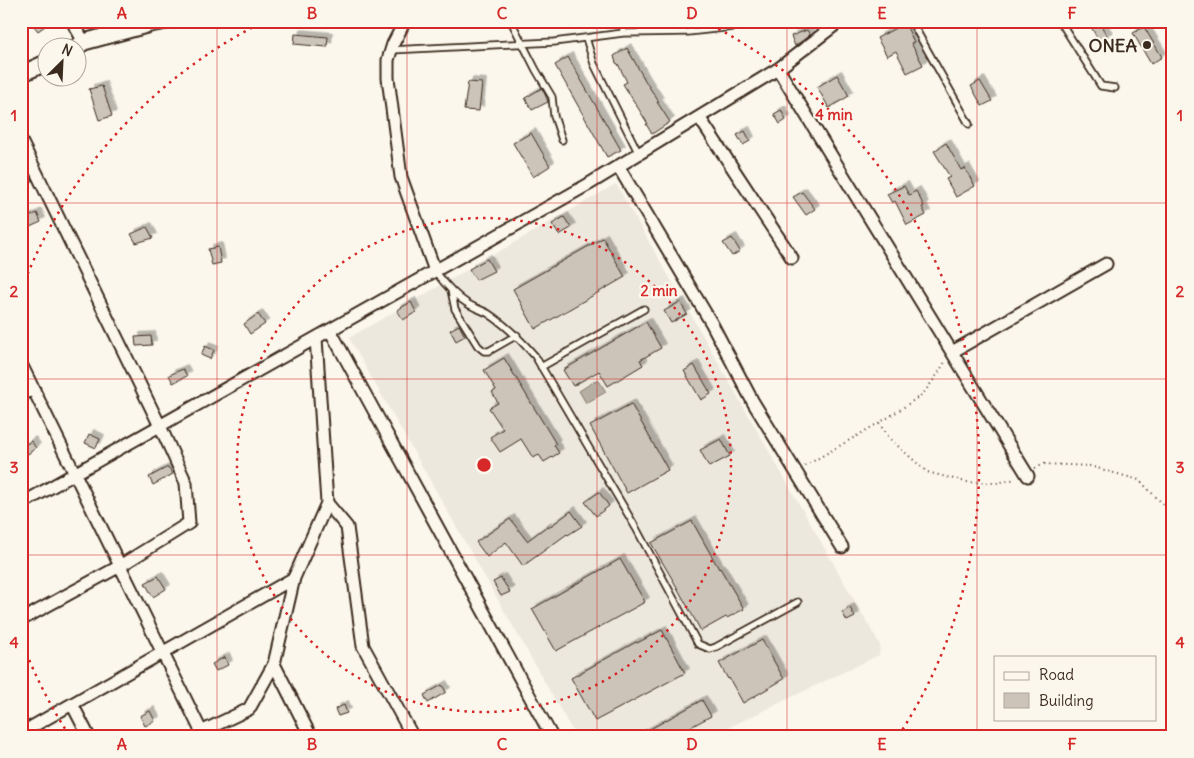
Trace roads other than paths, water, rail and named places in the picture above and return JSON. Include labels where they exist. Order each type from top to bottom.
[{"type":"main road","points":[[88,42],[150,24],[167,21]]},
{"type":"main road","points":[[21,74],[38,66]]},
{"type":"street","points":[[72,21],[77,38]]},
{"type":"street","points":[[405,21],[393,44],[388,60],[388,78],[401,177],[435,271]]},
{"type":"street","points":[[21,504],[589,184],[778,69],[840,21]]},
{"type":"street","points":[[778,69],[1027,474]]},
{"type":"street","points":[[699,117],[792,258]]},
{"type":"street","points":[[21,142],[186,483],[190,523],[120,566],[21,620]]},
{"type":"street","points":[[618,166],[712,324],[753,402],[842,547]]},
{"type":"street","points":[[952,352],[1106,264]]},
{"type":"street","points":[[330,330],[552,737]]},
{"type":"street","points":[[21,364],[202,734],[249,710],[274,664],[294,578],[327,502],[316,338]]},
{"type":"street","points":[[21,395],[34,389]]},
{"type":"street","points":[[327,502],[346,527],[363,646],[413,737]]},
{"type":"street","points":[[21,733],[294,578]]},
{"type":"street","points":[[274,664],[311,737]]},
{"type":"street","points":[[72,704],[88,737]]},
{"type":"lane","points":[[513,21],[536,70],[552,97],[554,116],[562,140]]},
{"type":"lane","points":[[622,21],[623,33]]},
{"type":"lane","points":[[391,50],[554,42],[623,33],[688,32],[788,21]]},
{"type":"lane","points":[[911,21],[969,124]]},
{"type":"lane","points":[[1060,21],[1101,86],[1116,88]]},
{"type":"lane","points":[[586,38],[594,64],[639,154]]},
{"type":"lane","points":[[435,271],[444,283],[466,303],[490,315],[517,335],[535,356],[636,528],[698,644],[710,648],[716,647],[798,602]]},
{"type":"lane","points":[[451,290],[455,309],[478,346],[484,351],[489,351],[517,335]]},
{"type":"lane","points":[[542,367],[644,309]]},
{"type":"place","name":"ONEA","points":[[1147,45]]}]
